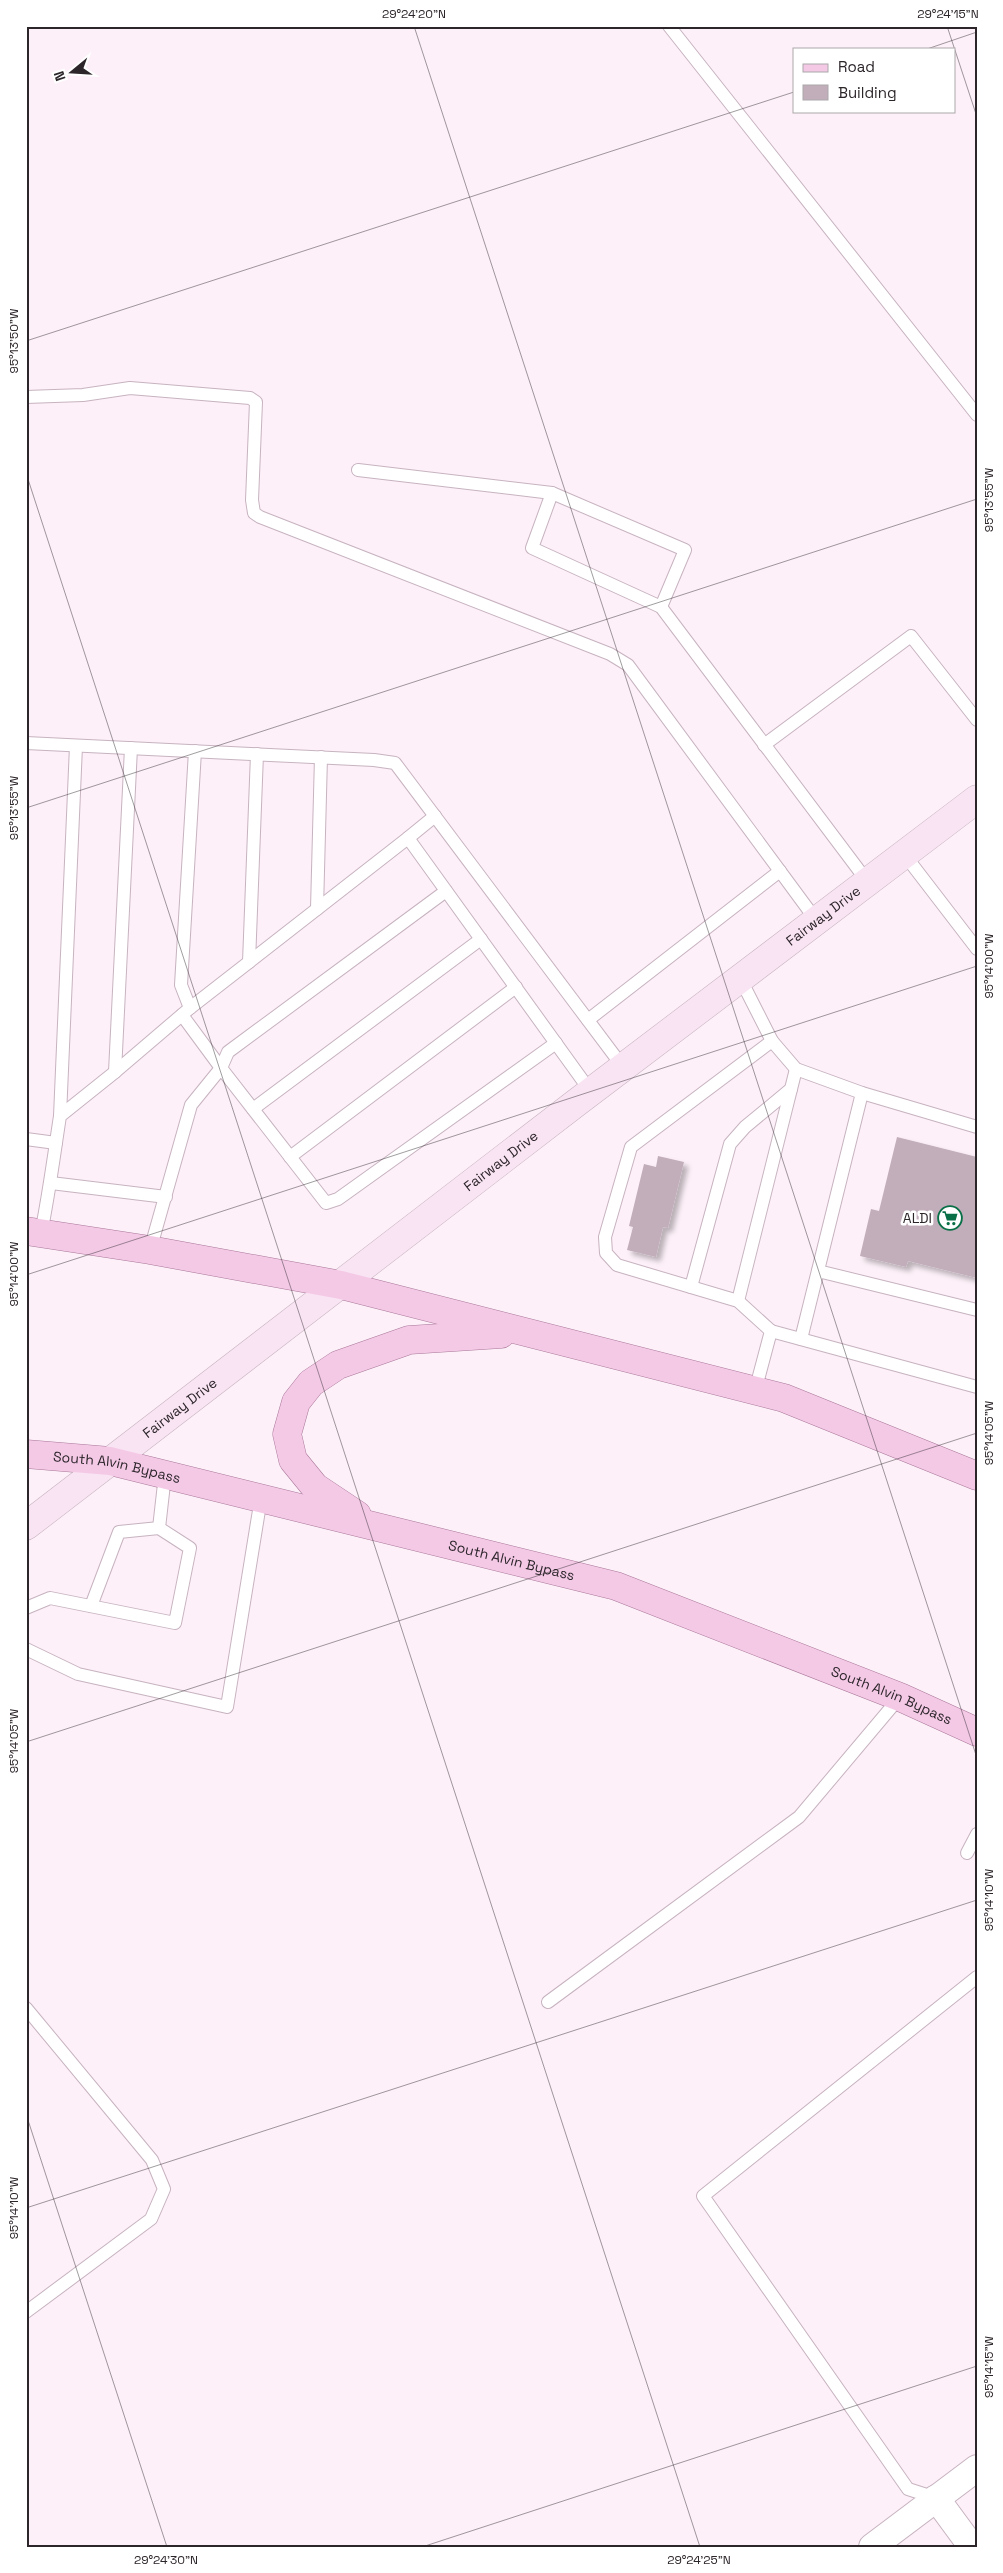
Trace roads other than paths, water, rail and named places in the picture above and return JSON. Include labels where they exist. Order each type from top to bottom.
[{"type":"main road","points":[[33,1232],[150,1250],[341,1284],[784,1398],[977,1476]]},
{"type":"main road","points":[[375,1526],[315,1488],[293,1460],[287,1434],[296,1402],[311,1382],[338,1365],[410,1340],[525,1332]]},
{"type":"main road","name":"South Alvin Bypass","points":[[26,1454],[110,1461],[616,1586],[900,1697],[977,1732]]},
{"type":"street","name":"Fairway Drive","points":[[26,1526],[623,1067],[977,799]]},
{"type":"street","points":[[872,2547],[977,2468]]},
{"type":"street","points":[[936,2498],[972,2547]]},
{"type":"lane","points":[[669,26],[977,415]]},
{"type":"lane","points":[[26,397],[83,395],[130,388],[250,398],[256,402],[252,500],[254,513],[610,654],[628,665],[816,920]]},
{"type":"lane","points":[[358,470],[552,493],[685,550],[661,607]]},
{"type":"lane","points":[[552,493],[532,548],[661,607],[867,881]]},
{"type":"lane","points":[[764,744],[911,636],[977,720]]},
{"type":"lane","points":[[26,743],[321,757],[395,763],[623,1067]]},
{"type":"lane","points":[[33,1232],[52,1182],[60,1116],[76,746]]},
{"type":"lane","points":[[116,1072],[131,748]]},
{"type":"lane","points":[[195,751],[181,985],[186,1011],[221,1068],[326,1203],[338,1199],[556,1043]]},
{"type":"lane","points":[[249,962],[257,754]]},
{"type":"lane","points":[[316,909],[321,757]]},
{"type":"lane","points":[[60,1116],[116,1072],[186,1011],[435,816]]},
{"type":"lane","points":[[408,838],[591,1092]]},
{"type":"lane","points":[[904,854],[977,949]]},
{"type":"lane","points":[[588,1020],[780,871]]},
{"type":"lane","points":[[150,1250],[191,1105],[221,1068],[228,1052],[446,891]]},
{"type":"lane","points":[[253,1109],[481,939]]},
{"type":"lane","points":[[740,978],[772,1041],[796,1069],[862,1094],[977,1127]]},
{"type":"lane","points":[[290,1157],[516,987]]},
{"type":"lane","points":[[772,1041],[631,1147],[605,1237],[606,1253],[617,1265],[738,1301],[771,1331],[977,1387]]},
{"type":"lane","points":[[738,1301],[796,1069]]},
{"type":"lane","points":[[691,1287],[730,1144],[745,1127],[791,1089]]},
{"type":"lane","points":[[801,1340],[862,1094]]},
{"type":"lane","points":[[26,1139],[56,1143]]},
{"type":"lane","points":[[52,1182],[166,1197]]},
{"type":"lane","points":[[818,1271],[977,1310]]},
{"type":"lane","points":[[755,1391],[771,1331]]},
{"type":"lane","points":[[159,1528],[165,1475]]},
{"type":"lane","points":[[26,1649],[78,1674],[227,1707],[261,1498]]},
{"type":"lane","points":[[26,1608],[50,1598],[175,1623],[190,1548],[159,1528],[119,1532],[91,1606]]},
{"type":"lane","points":[[548,2002],[799,1817],[900,1697]]},
{"type":"lane","points":[[967,1852],[977,1834]]},
{"type":"lane","points":[[936,2498],[908,2489],[702,2196],[977,1978]]},
{"type":"lane","points":[[26,2008],[152,2160],[164,2189],[151,2219],[26,2312]]},
{"type":"place","name":"ALDI","points":[[950,1218]]}]
